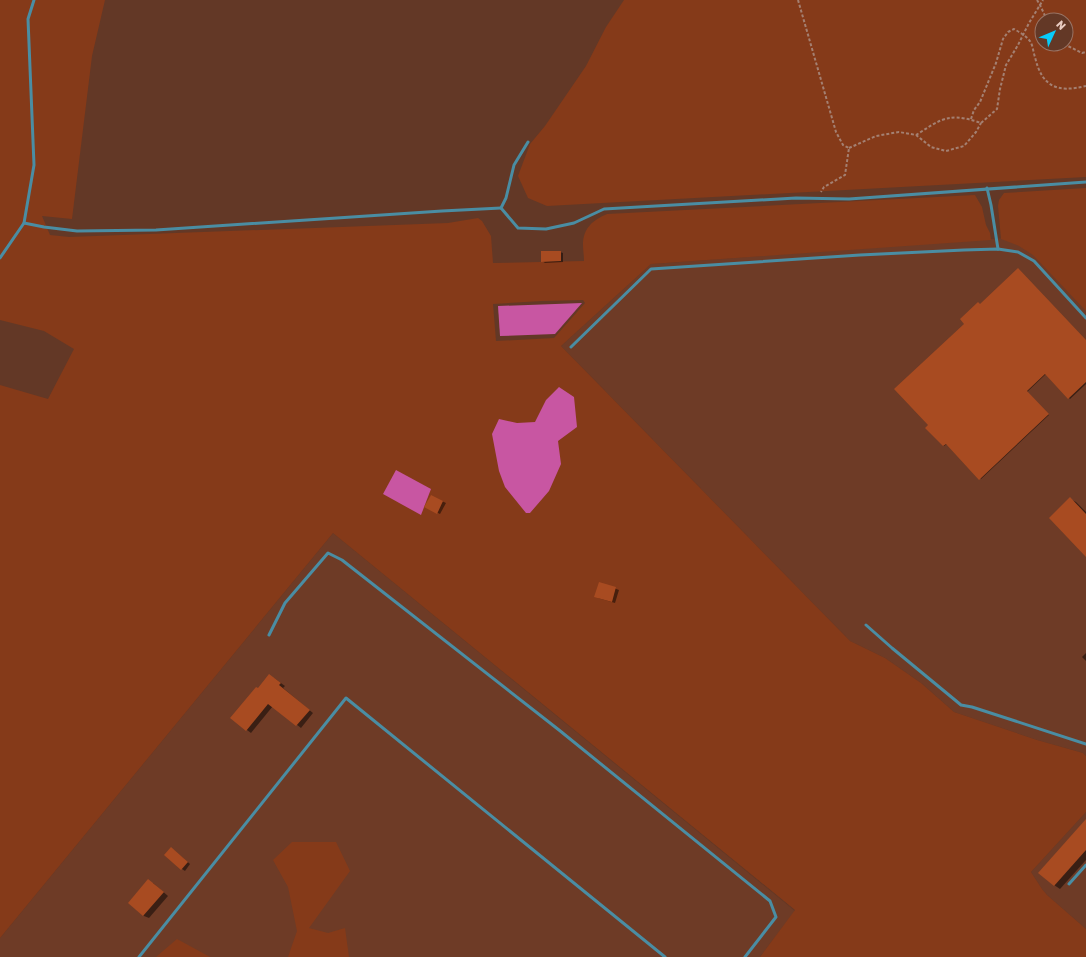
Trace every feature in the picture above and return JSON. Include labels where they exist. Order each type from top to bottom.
[{"type":"lane","points":[[0,258],[24,223],[34,165],[28,19],[34,0]]},
{"type":"lane","points":[[502,208],[514,165],[528,142]]},
{"type":"lane","points":[[502,208],[518,228],[546,230],[574,223],[604,209],[796,198],[849,199],[1086,182]]},
{"type":"lane","points":[[987,188],[998,249]]},
{"type":"lane","points":[[24,223],[77,232],[156,230],[434,211],[502,208]]},
{"type":"lane","points":[[571,347],[651,269],[860,255],[998,249],[1018,252],[1034,261],[1086,318]]},
{"type":"lane","points":[[270,635],[285,603],[328,553],[342,560],[559,730],[770,901],[776,918],[745,957]]},
{"type":"lane","points":[[866,624],[925,676],[961,705],[972,707],[1086,744]]},
{"type":"lane","points":[[139,957],[346,698],[665,957]]},
{"type":"lane","points":[[1069,884],[1086,865]]},
{"type":"path","points":[[798,0],[836,132],[843,145],[849,148]]},
{"type":"path","points":[[1037,0],[1043,12]]},
{"type":"path","points":[[849,148],[876,136],[899,132],[916,135],[931,147],[946,151],[964,146],[976,132],[981,123],[997,109],[1006,65],[1029,22],[1043,0]]},
{"type":"path","points":[[970,119],[980,102],[1006,36],[1008,32],[1014,29],[1023,34],[1030,41],[1037,68],[1045,81],[1059,89],[1086,86]]},
{"type":"path","points":[[1074,48],[1086,52]]},
{"type":"path","points":[[916,135],[933,124],[950,118],[970,119],[981,123]]},
{"type":"path","points":[[817,198],[824,187],[845,175],[849,148]]},
{"type":"shaded area","points":[[0,0],[105,0],[92,56],[72,219],[42,216],[50,235],[69,237],[448,223],[478,218],[482,221],[491,236],[493,263],[584,261],[583,239],[587,229],[597,219],[607,214],[975,195],[982,207],[991,240],[651,264],[561,346],[850,641],[885,658],[921,683],[954,712],[1037,740],[1083,753],[1086,756],[1086,812],[1031,872],[1047,895],[1086,929],[1086,957],[760,957],[795,910],[333,533],[0,938],[0,385],[48,399],[74,349],[44,331],[0,320]],"holes":[[[583,300],[585,303],[554,338],[496,341],[493,304]]]},
{"type":"shaded area","points":[[624,0],[1086,0],[1086,177],[547,206],[528,198],[518,176],[530,144],[545,126],[586,66],[606,27]]},
{"type":"shaded area","points":[[1086,188],[1086,311],[1033,255],[1019,246],[1001,239],[998,206],[999,200],[1004,193]]},
{"type":"shaded area","points":[[1019,237],[1086,307],[1086,756],[1083,753],[1037,740],[954,712],[921,683],[885,658],[850,641],[561,346],[651,264]]},
{"type":"shaded area","points":[[582,303],[555,334],[500,336],[498,306]]},
{"type":"shaded area","points":[[559,387],[574,397],[577,427],[558,441],[561,464],[549,491],[530,513],[526,513],[505,487],[499,471],[492,434],[499,419],[517,423],[535,422],[546,400]]},
{"type":"shaded area","points":[[396,470],[431,489],[421,515],[383,494]]},
{"type":"shaded area","points":[[333,533],[795,911],[760,957],[0,957],[0,938]]},
{"type":"shaded area","points":[[1086,812],[1086,929],[1047,895],[1031,872]]},
{"type":"shaded area","points":[[292,842],[336,842],[350,871],[309,928],[328,933],[345,928],[349,957],[288,957],[297,931],[288,887],[273,860]]},
{"type":"shaded area","points":[[177,939],[210,957],[156,957]]},
{"type":"building","points":[[541,251],[561,251],[561,261],[541,262]]},
{"type":"building","points":[[1018,268],[1086,340],[1086,382],[1068,399],[1045,374],[1027,391],[1049,414],[979,480],[946,444],[943,446],[925,428],[928,425],[894,389],[964,324],[960,319],[978,302],[980,304]]},
{"type":"building","points":[[431,495],[443,501],[437,514],[424,507]]},
{"type":"building","points":[[1070,497],[1086,514],[1086,557],[1049,518]]},
{"type":"building","points":[[599,582],[616,587],[612,602],[594,597]]},
{"type":"building","points":[[269,674],[281,683],[279,685],[310,710],[296,726],[268,704],[246,731],[230,718]]},
{"type":"building","points":[[1086,819],[1086,850],[1054,886],[1038,873]]},
{"type":"building","points":[[171,847],[188,862],[181,870],[164,855]]},
{"type":"building","points":[[148,879],[164,892],[143,916],[128,903]]}]
